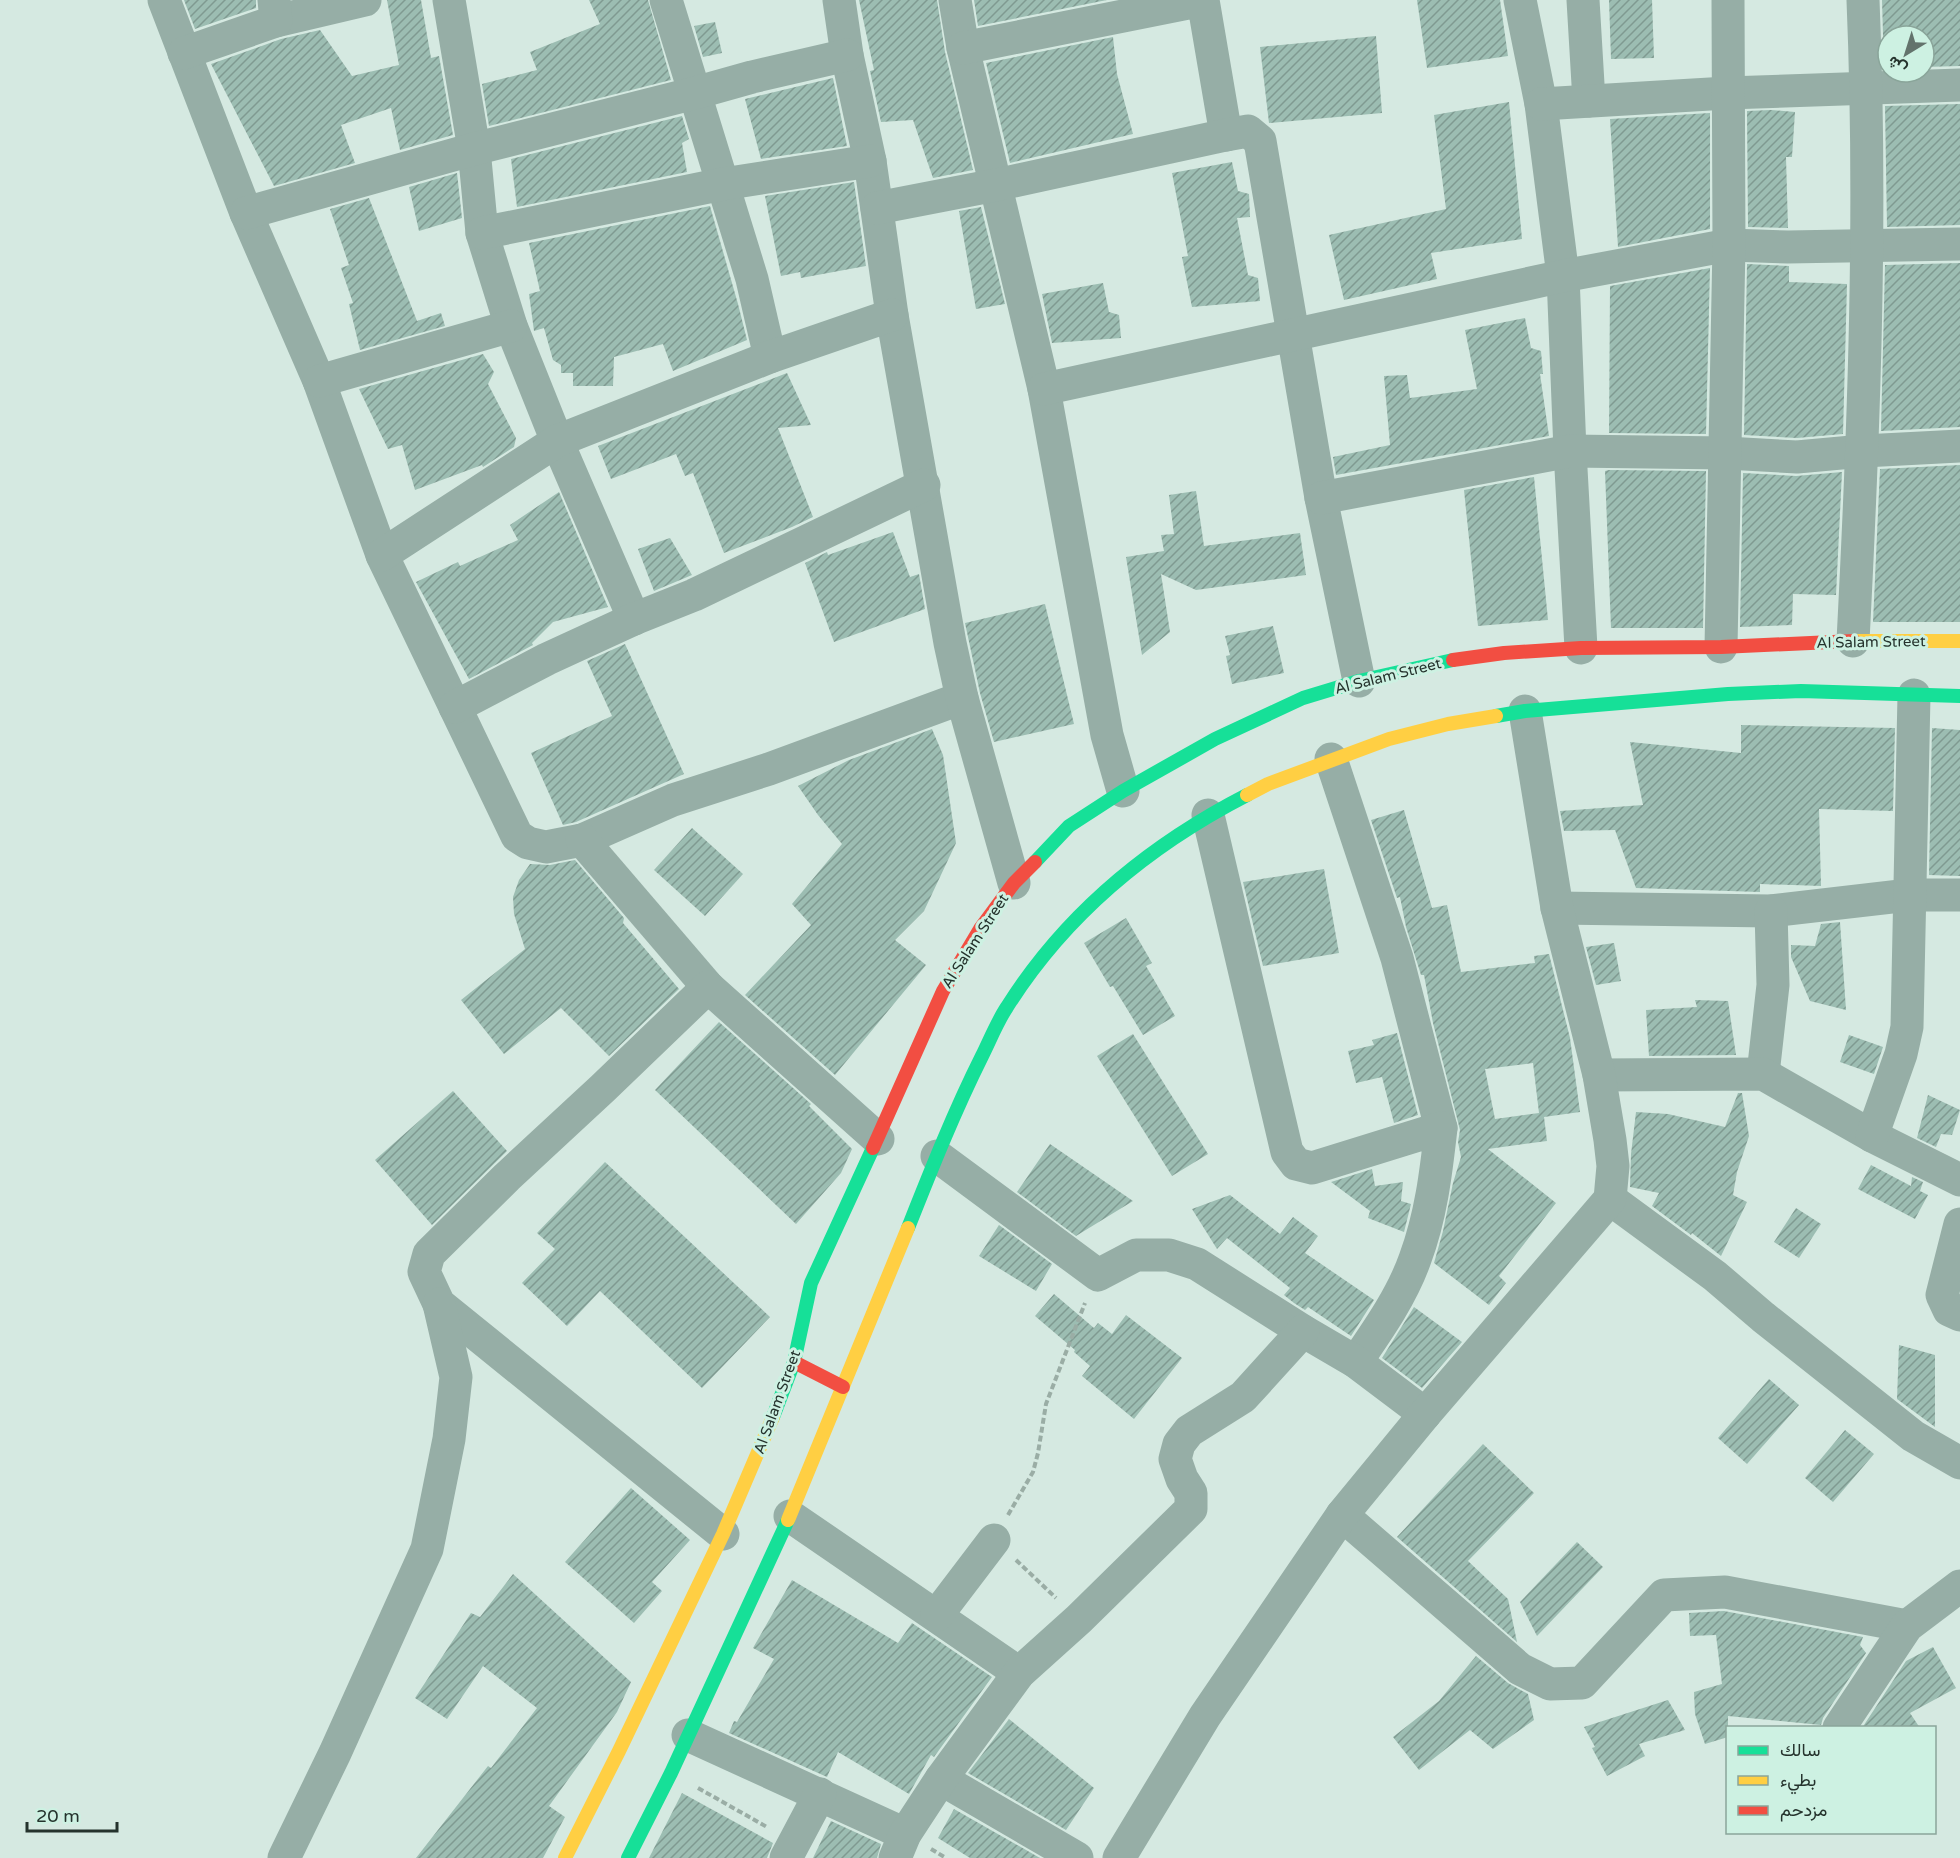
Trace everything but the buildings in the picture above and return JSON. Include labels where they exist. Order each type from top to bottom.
[{"type":"street","points":[[164,0],[246,213],[319,381],[382,555],[518,836],[528,843],[546,847],[582,840],[673,800],[769,769],[962,698]]},
{"type":"street","points":[[183,53],[275,11],[365,0]]},
{"type":"street","points":[[449,0],[474,148],[482,233],[511,326],[557,441],[634,619]]},
{"type":"street","points":[[666,0],[752,279],[770,357]]},
{"type":"street","points":[[839,0],[847,55],[870,161],[892,315],[924,485],[950,643],[962,698],[1014,883]]},
{"type":"street","points":[[955,0],[963,48],[1044,389],[1107,735],[1123,791]]},
{"type":"street","points":[[963,48],[1203,0],[1226,135]]},
{"type":"street","points":[[1520,0],[1541,104],[1563,276],[1581,648]]},
{"type":"street","points":[[1583,0],[1588,101]]},
{"type":"street","points":[[1721,647],[1729,245],[1728,0]]},
{"type":"street","points":[[1853,641],[1863,450],[1868,246],[1863,0]]},
{"type":"street","points":[[246,213],[474,148],[695,93],[752,76],[847,55]]},
{"type":"street","points":[[1541,104],[1727,93],[1960,85]]},
{"type":"street","points":[[877,208],[1248,131],[1260,141],[1322,498],[1359,681]]},
{"type":"street","points":[[482,233],[723,184],[870,161]]},
{"type":"street","points":[[1044,389],[1563,276],[1729,245],[1960,244]]},
{"type":"street","points":[[382,555],[557,441],[770,357],[892,315]]},
{"type":"street","points":[[319,381],[511,326]]},
{"type":"street","points":[[1322,498],[1570,451],[1726,453],[1797,457],[1863,450],[1960,446]]},
{"type":"street","points":[[455,707],[547,659],[634,619],[694,595],[924,485]]},
{"type":"street","name":"Al Salam Street","points":[[565,1858],[723,1534],[794,1362],[811,1282],[878,1139],[943,991],[980,928],[1014,883],[1069,826],[1123,791],[1215,739],[1303,698],[1359,681],[1439,662],[1504,653],[1581,648],[1721,647],[1853,641],[1960,641]]},
{"type":"street","points":[[628,1858],[790,1516],[972,1076],[1006,1008],[1051,945],[1099,896],[1151,853],[1208,815],[1268,784],[1389,739],[1428,729],[1525,711],[1738,693],[1801,691],[1960,696]]},
{"type":"street","points":[[1872,1136],[1901,1054],[1907,1027],[1914,695]]},
{"type":"street","points":[[1119,1858],[1205,1716],[1342,1515],[1425,1413],[1610,1199],[1613,1166],[1599,1076],[1557,908],[1525,711]]},
{"type":"street","points":[[1331,759],[1397,958],[1441,1128],[1433,1195],[1415,1260],[1386,1317],[1356,1362]]},
{"type":"street","points":[[1208,815],[1287,1152],[1296,1164],[1312,1168],[1441,1128]]},
{"type":"street","points":[[582,840],[708,987],[878,1139]]},
{"type":"street","points":[[1557,908],[1771,911],[1909,895],[1960,895]]},
{"type":"street","points":[[1763,1074],[1773,986],[1771,911]]},
{"type":"street","points":[[284,1858],[335,1753],[427,1549],[449,1439],[456,1377],[439,1304],[424,1272],[429,1254],[708,987]]},
{"type":"street","points":[[1599,1076],[1763,1074],[1872,1136],[1960,1180]]},
{"type":"street","points":[[937,1156],[1098,1275],[1136,1255],[1170,1255],[1197,1264],[1356,1362],[1425,1413]]},
{"type":"street","points":[[1610,1199],[1715,1275],[1763,1317],[1913,1436],[1960,1463]]},
{"type":"street","points":[[1960,1224],[1942,1295],[1949,1311],[1960,1316]]},
{"type":"street","points":[[439,1304],[723,1534]]},
{"type":"street","points":[[688,1735],[820,1794],[900,1846],[941,1779],[1019,1673],[1079,1619],[1191,1509],[1191,1493],[1182,1479],[1175,1459],[1179,1444],[1190,1431],[1243,1397],[1303,1331]]},
{"type":"street","points":[[794,1362],[843,1388]]},
{"type":"street","points":[[1342,1515],[1520,1669],[1550,1684],[1581,1683],[1664,1594],[1725,1592],[1907,1626]]},
{"type":"street","points":[[790,1516],[1019,1673]]},
{"type":"street","points":[[937,1615],[994,1540]]},
{"type":"street","points":[[1840,1726],[1907,1626],[1960,1586]]},
{"type":"street","points":[[941,1779],[1077,1858]]},
{"type":"street","points":[[790,1850],[820,1794]]},
{"type":"path","points":[[1079,1619],[994,1540],[1033,1472],[1046,1404],[1098,1275]]},
{"type":"path","points":[[670,1773],[790,1850]]},
{"type":"traffic: fast","points":[[1035,862],[1069,826],[1123,791],[1215,739],[1303,698],[1359,681],[1453,660]]},
{"type":"traffic: fast","points":[[1496,716],[1525,711],[1728,694],[1801,691],[1960,696]]},
{"type":"traffic: fast","points":[[908,1228],[952,1120],[1000,1019],[1055,942],[1112,885],[1144,860],[1177,836],[1247,795]]},
{"type":"traffic: fast","points":[[773,1417],[794,1362],[811,1283],[873,1148]]},
{"type":"traffic: fast","points":[[628,1858],[671,1773],[788,1520]]},
{"type":"traffic: slow","points":[[1854,641],[1960,641]]},
{"type":"traffic: slow","points":[[1247,795],[1268,784],[1389,739],[1448,724],[1496,716]]},
{"type":"traffic: slow","points":[[788,1520],[908,1228]]},
{"type":"traffic: slow","points":[[565,1858],[723,1534],[773,1417]]},
{"type":"traffic: jam","points":[[1453,660],[1504,653],[1581,648],[1721,647],[1854,641]]},
{"type":"traffic: jam","points":[[873,1148],[943,991],[980,929],[1014,883],[1035,862]]},
{"type":"traffic: jam","points":[[794,1362],[843,1387]]}]
